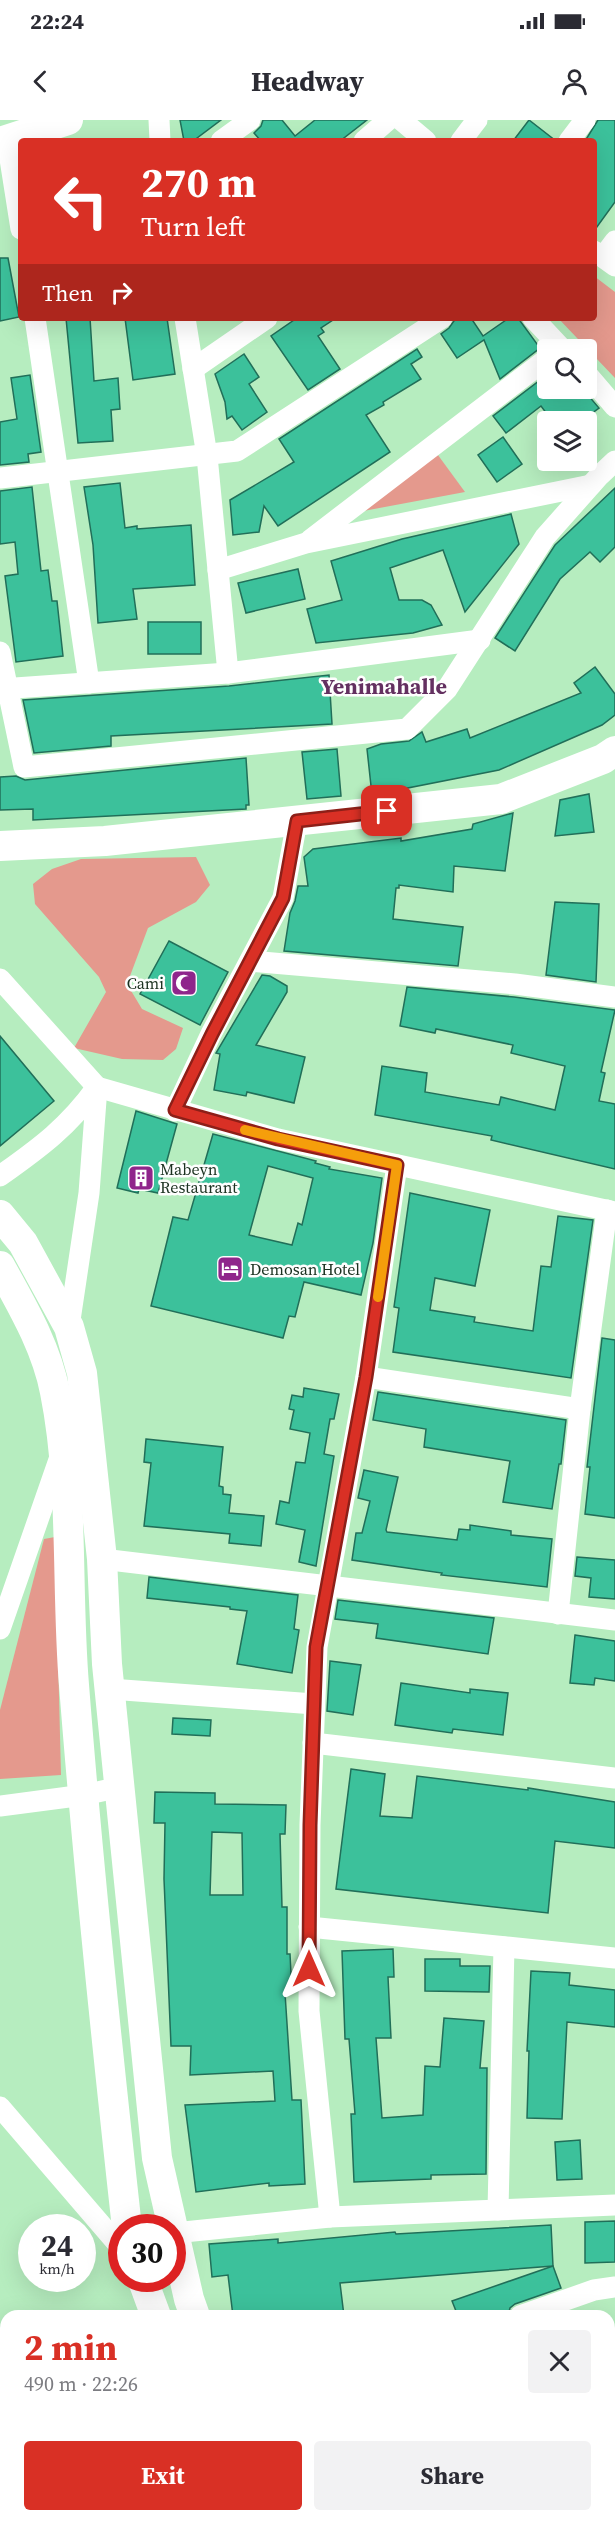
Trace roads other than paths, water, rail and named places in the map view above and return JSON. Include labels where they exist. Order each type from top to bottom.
[{"type":"main road","points":[[4,141],[68,120]]},
{"type":"main road","points":[[0,846],[105,842],[501,799],[611,755]]},
{"type":"main road","points":[[0,1215],[23,1243],[69,1327],[82,1373],[102,1559],[110,1689],[157,2158],[170,2214]]},
{"type":"main road","points":[[0,1266],[32,1324],[55,1391],[67,1492],[74,1683],[103,2004],[126,2214]]},
{"type":"main road","points":[[186,2280],[193,2310]]},
{"type":"main road","points":[[147,2292],[154,2310]]},
{"type":"street","points":[[159,120],[160,138]]},
{"type":"street","points":[[225,138],[250,120]]},
{"type":"street","points":[[367,138],[388,120]]},
{"type":"street","points":[[401,120],[422,138]]},
{"type":"street","points":[[463,138],[477,120]]},
{"type":"street","points":[[571,138],[585,120]]},
{"type":"street","points":[[4,141],[18,213]]},
{"type":"street","points":[[35,321],[89,683]]},
{"type":"street","points":[[185,321],[207,456],[228,673]]},
{"type":"street","points":[[193,369],[263,321]]},
{"type":"street","points":[[0,478],[237,451],[437,321]]},
{"type":"street","points":[[535,321],[549,339]]},
{"type":"street","points":[[306,543],[537,367]]},
{"type":"street","points":[[597,386],[615,406]]},
{"type":"street","points":[[0,652],[4,689],[24,767],[407,729],[447,689],[545,537],[615,461]]},
{"type":"street","points":[[218,570],[306,543],[591,485]]},
{"type":"street","points":[[4,689],[228,673],[480,640]]},
{"type":"street","points":[[175,1110],[283,898],[297,821]]},
{"type":"street","points":[[250,961],[515,984],[615,997]]},
{"type":"street","points":[[0,979],[97,1087],[278,1139],[611,1211],[580,1409],[558,1614]]},
{"type":"street","points":[[0,1176],[46,1143],[81,1108],[97,1087]]},
{"type":"street","points":[[69,1327],[89,1193],[97,1087]]},
{"type":"street","points":[[330,2217],[309,2011],[316,1647],[366,1377],[397,1165]]},
{"type":"street","points":[[366,1377],[580,1409]]},
{"type":"street","points":[[0,1629],[62,1450]]},
{"type":"street","points":[[102,1559],[615,1620]]},
{"type":"street","points":[[110,1689],[314,1704]]},
{"type":"street","points":[[313,1743],[615,1778]]},
{"type":"street","points":[[0,1806],[84,1795],[120,1787]]},
{"type":"street","points":[[309,1927],[615,1958]]},
{"type":"street","points":[[498,2210],[504,1947]]},
{"type":"street","points":[[0,2107],[108,2233]]},
{"type":"street","points":[[186,2232],[330,2217],[615,2205]]},
{"type":"street","points":[[537,2310],[594,2290],[615,2287]]},
{"type":"place","name":"Cami","points":[[184,983]]},
{"type":"place","name":"Mabeyn Restaurant","points":[[141,1178]]},
{"type":"place","name":"Demosan Hotel","points":[[230,1269]]},
{"type":"district","name":"Yenimahalle","points":[[384,686]]}]
